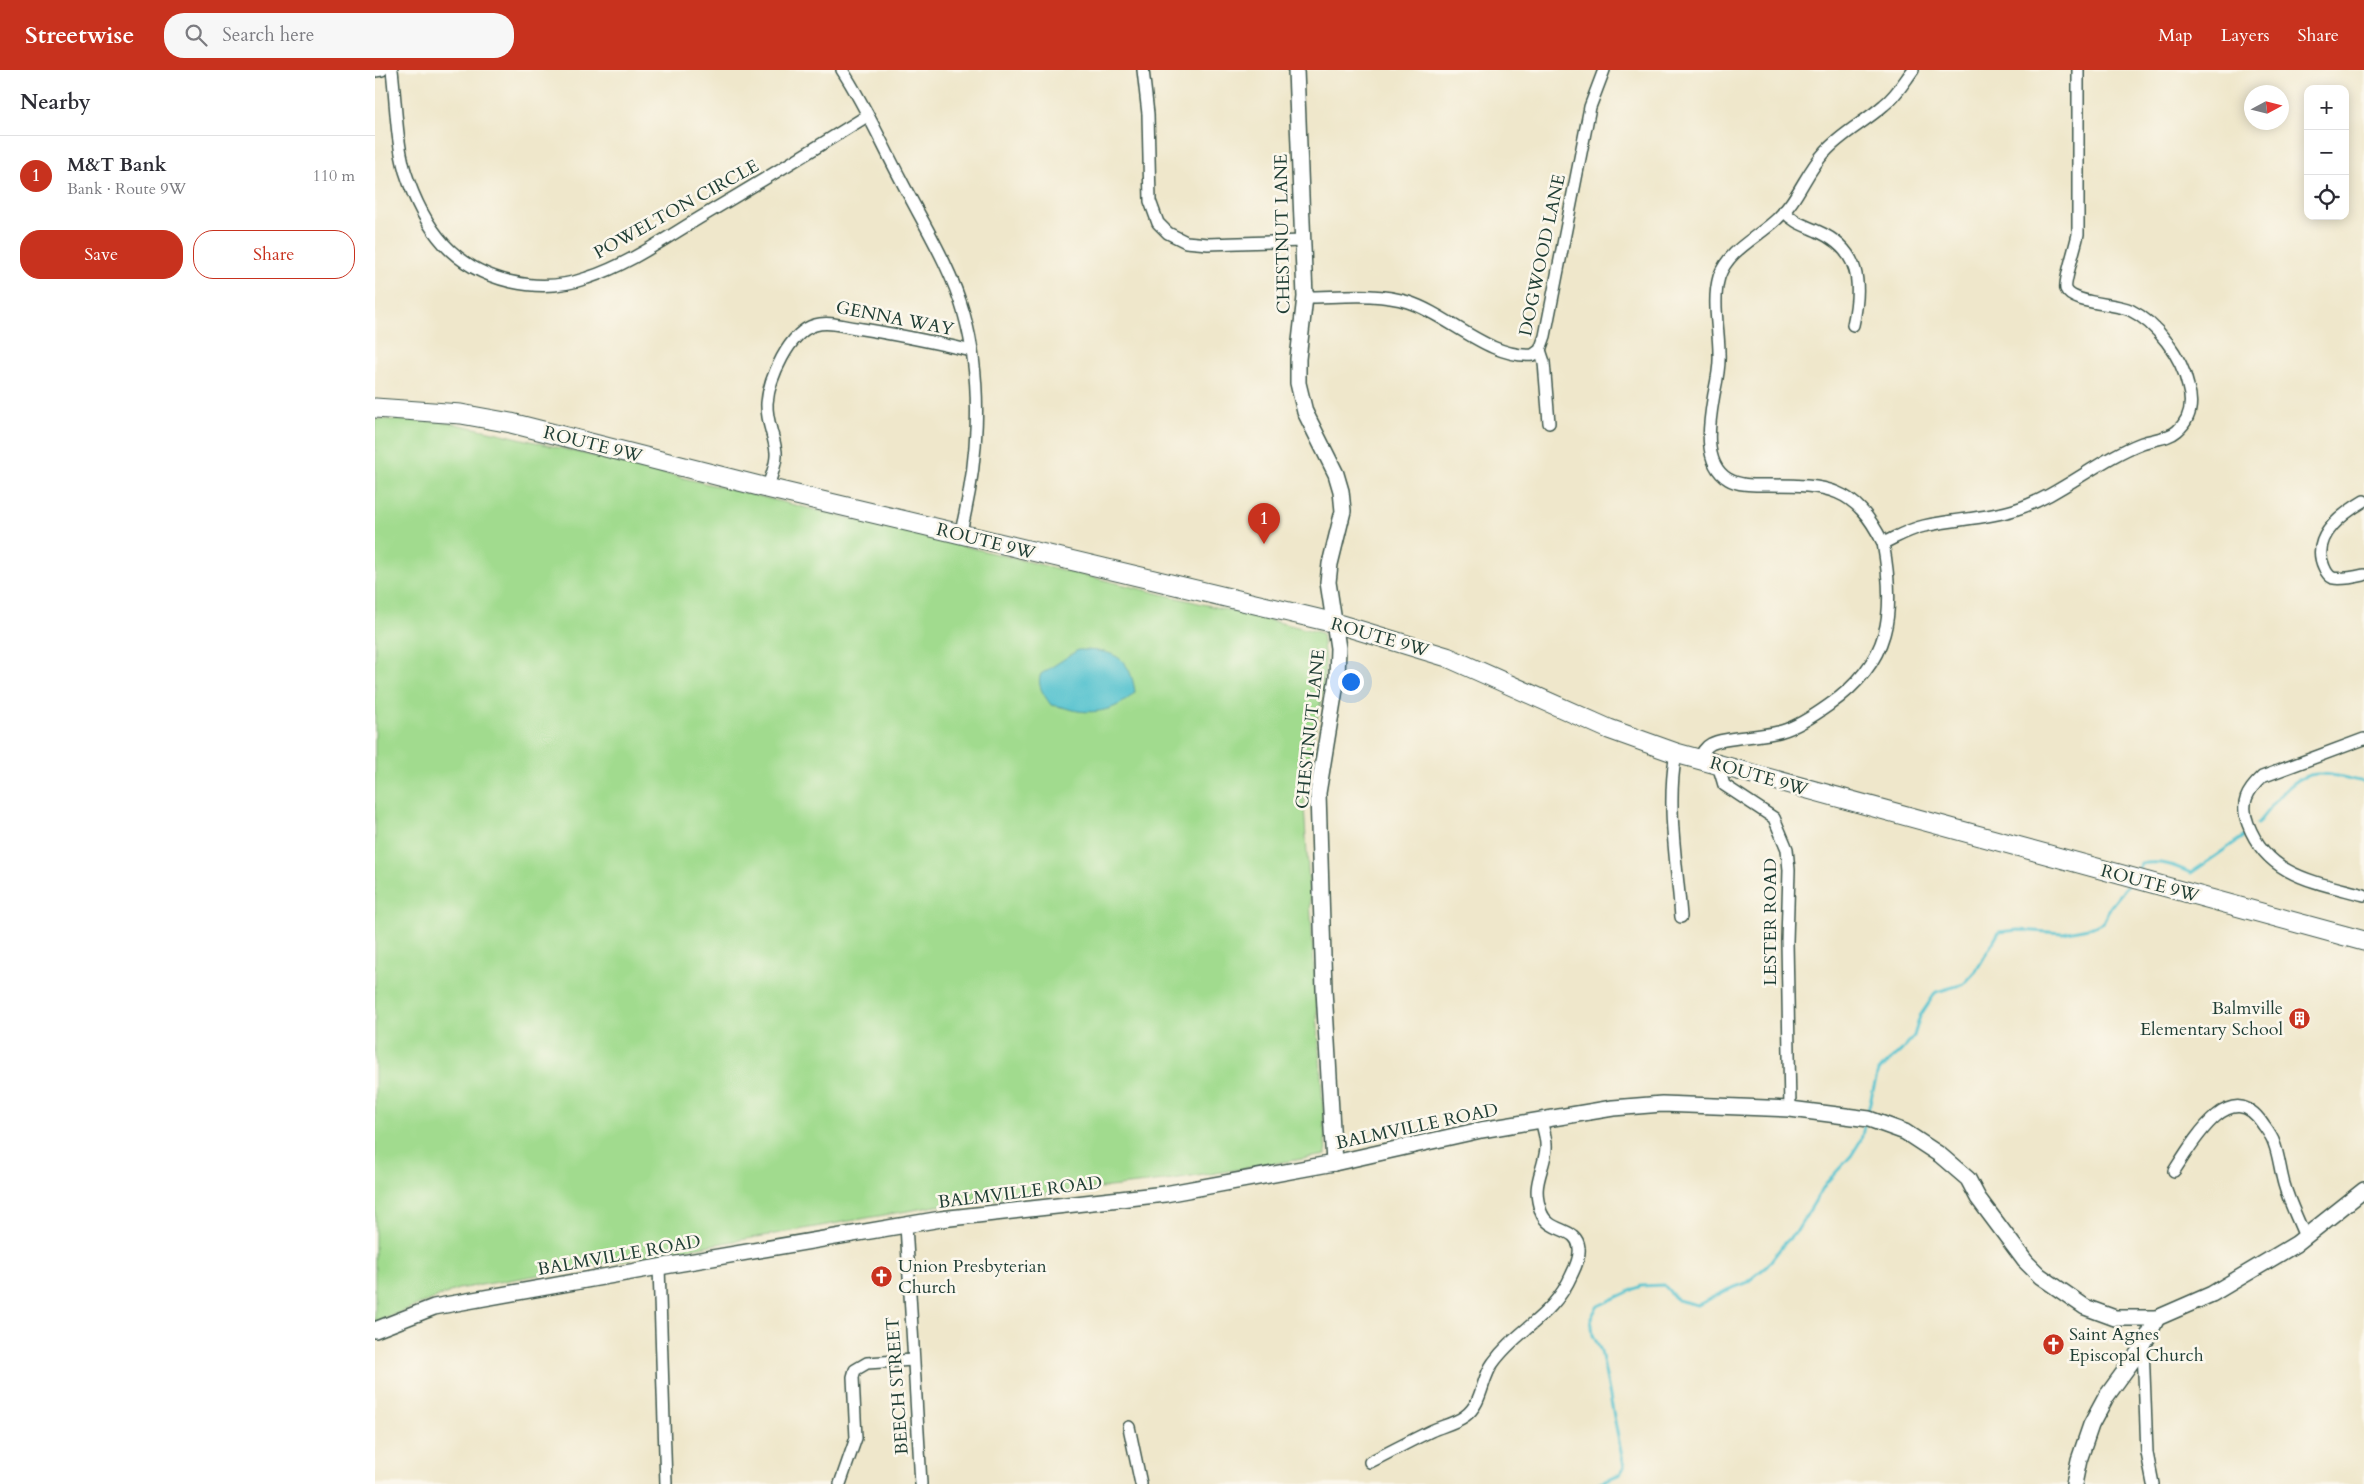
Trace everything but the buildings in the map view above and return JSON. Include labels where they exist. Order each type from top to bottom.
[{"type":"highway","name":"ROUTE 9W","points":[[375,408],[461,414],[575,439],[960,535],[1335,624],[1447,657],[1609,729],[1676,753],[2364,941]]},
{"type":"street","points":[[375,71],[382,70]]},
{"type":"street","name":"POWELTON CIRCLE","points":[[392,70],[405,172],[425,219],[443,244],[455,255],[483,272],[518,284],[570,283],[618,266],[764,180],[867,116]]},
{"type":"street","points":[[842,70],[949,272],[964,314],[972,350],[975,448],[970,496],[960,535]]},
{"type":"street","points":[[1143,70],[1149,124],[1150,201],[1157,222],[1168,233],[1186,242],[1208,244],[1303,241]]},
{"type":"street","name":"CHESTNUT LANE","points":[[1295,70],[1305,297],[1298,359],[1300,397],[1305,412],[1336,474],[1342,496],[1343,511],[1330,564],[1328,582],[1338,648],[1337,677],[1318,793],[1324,990],[1334,1163]]},
{"type":"street","name":"DOGWOOD LANE","points":[[1305,297],[1384,297],[1408,301],[1508,354],[1533,355],[1540,350],[1590,106],[1604,70]]},
{"type":"street","points":[[1699,759],[1704,749],[1711,743],[1758,737],[1784,731],[1803,722],[1837,700],[1863,675],[1875,659],[1881,646],[1887,616],[1888,568],[1883,543],[1862,509],[1849,498],[1834,491],[1810,486],[1739,483],[1727,479],[1713,459],[1709,432],[1719,370],[1716,302],[1720,275],[1730,258],[1785,212],[1816,162],[1827,150],[1885,104],[1913,70]]},
{"type":"street","points":[[1883,543],[1924,526],[1978,519],[2016,509],[2042,498],[2124,450],[2176,432],[2185,422],[2190,412],[2188,384],[2182,368],[2171,348],[2151,325],[2130,310],[2074,297],[2066,289],[2065,282],[2075,256],[2079,234],[2078,70]]},
{"type":"street","points":[[1785,212],[1800,225],[1817,231],[1837,242],[1847,251],[1855,271],[1859,291],[1853,325]]},
{"type":"street","name":"GENNA WAY","points":[[767,488],[776,459],[776,450],[767,415],[771,385],[780,359],[792,343],[807,329],[824,323],[893,334],[972,350]]},
{"type":"street","points":[[1540,350],[1544,362],[1549,423]]},
{"type":"street","points":[[2364,501],[2351,508],[2331,525],[2324,536],[2321,547],[2322,564],[2327,575],[2334,578],[2364,575]]},
{"type":"street","points":[[2364,739],[2262,777],[2252,786],[2245,797],[2243,810],[2255,840],[2266,854],[2283,869],[2301,878],[2364,895]]},
{"type":"street","points":[[1676,753],[1672,801],[1681,917]]},
{"type":"street","name":"LESTER ROAD","points":[[1718,765],[1725,785],[1774,818],[1787,848],[1789,870],[1787,941],[1790,1109]]},
{"type":"street","name":"BALMVILLE ROAD","points":[[375,1330],[447,1304],[906,1225],[988,1213],[1165,1194],[1236,1183],[1481,1130],[1613,1108],[1662,1104],[1790,1109],[1864,1118],[1886,1124],[1920,1141],[1960,1171],[1968,1179],[1978,1198],[2025,1261],[2040,1276],[2085,1307],[2115,1318],[2157,1318],[2212,1294],[2259,1267],[2305,1237],[2364,1190]]},
{"type":"street","points":[[2174,1171],[2197,1136],[2219,1113],[2232,1106],[2244,1107],[2257,1115],[2274,1142],[2284,1185],[2305,1237]]},
{"type":"street","points":[[1370,1462],[1431,1431],[1464,1417],[1471,1411],[1477,1402],[1492,1363],[1552,1307],[1569,1282],[1578,1258],[1577,1241],[1574,1235],[1555,1228],[1546,1222],[1538,1201],[1538,1175],[1547,1143],[1541,1120]]},
{"type":"street","name":"BEECH STREET","points":[[906,1225],[921,1484]]},
{"type":"street","points":[[659,1267],[666,1484]]},
{"type":"street","points":[[2074,1484],[2079,1460],[2091,1425],[2106,1397],[2143,1346],[2157,1318]]},
{"type":"street","points":[[2143,1346],[2147,1453],[2153,1484]]},
{"type":"street","points":[[841,1484],[856,1438],[853,1376],[855,1370],[867,1363],[913,1360]]},
{"type":"street","points":[[1129,1427],[1141,1484]]},
{"type":"green space","points":[[375,419],[446,422],[498,433],[1322,633],[1325,663],[1322,697],[1309,755],[1304,806],[1326,1155],[1173,1180],[936,1206],[458,1289],[375,1322]]},
{"type":"water","points":[[1078,650],[1101,651],[1124,662],[1133,680],[1135,692],[1123,702],[1102,711],[1086,712],[1051,705],[1040,686],[1041,674]]},
{"type":"waterway","points":[[2257,824],[2287,788],[2302,778],[2323,774],[2364,782]]},
{"type":"waterway","points":[[2138,870],[2141,864],[2160,863],[2191,873],[2247,834]]},
{"type":"waterway","points":[[1867,1114],[1878,1071],[1901,1051],[1914,1036],[1920,1016],[1936,992],[1964,984],[1976,971],[1999,932],[2018,930],[2063,933],[2093,927],[2103,922],[2111,906],[2127,886]]},
{"type":"waterway","points":[[1597,1484],[1620,1474],[1624,1467],[1601,1351],[1593,1335],[1591,1317],[1598,1306],[1641,1286],[1664,1285],[1677,1300],[1698,1305],[1727,1290],[1746,1283],[1767,1266],[1783,1245],[1797,1231],[1826,1183],[1851,1156],[1861,1140],[1865,1122]]},
{"type":"place","name":"M&T Bank","points":[[1264,544]]},
{"type":"place","name":"Balmville Elementary School","points":[[2299,1018]]},
{"type":"place","name":"Union Presbyterian Church","points":[[882,1276]]},
{"type":"place","name":"Saint Agnes Episcopal Church","points":[[2053,1344]]}]
